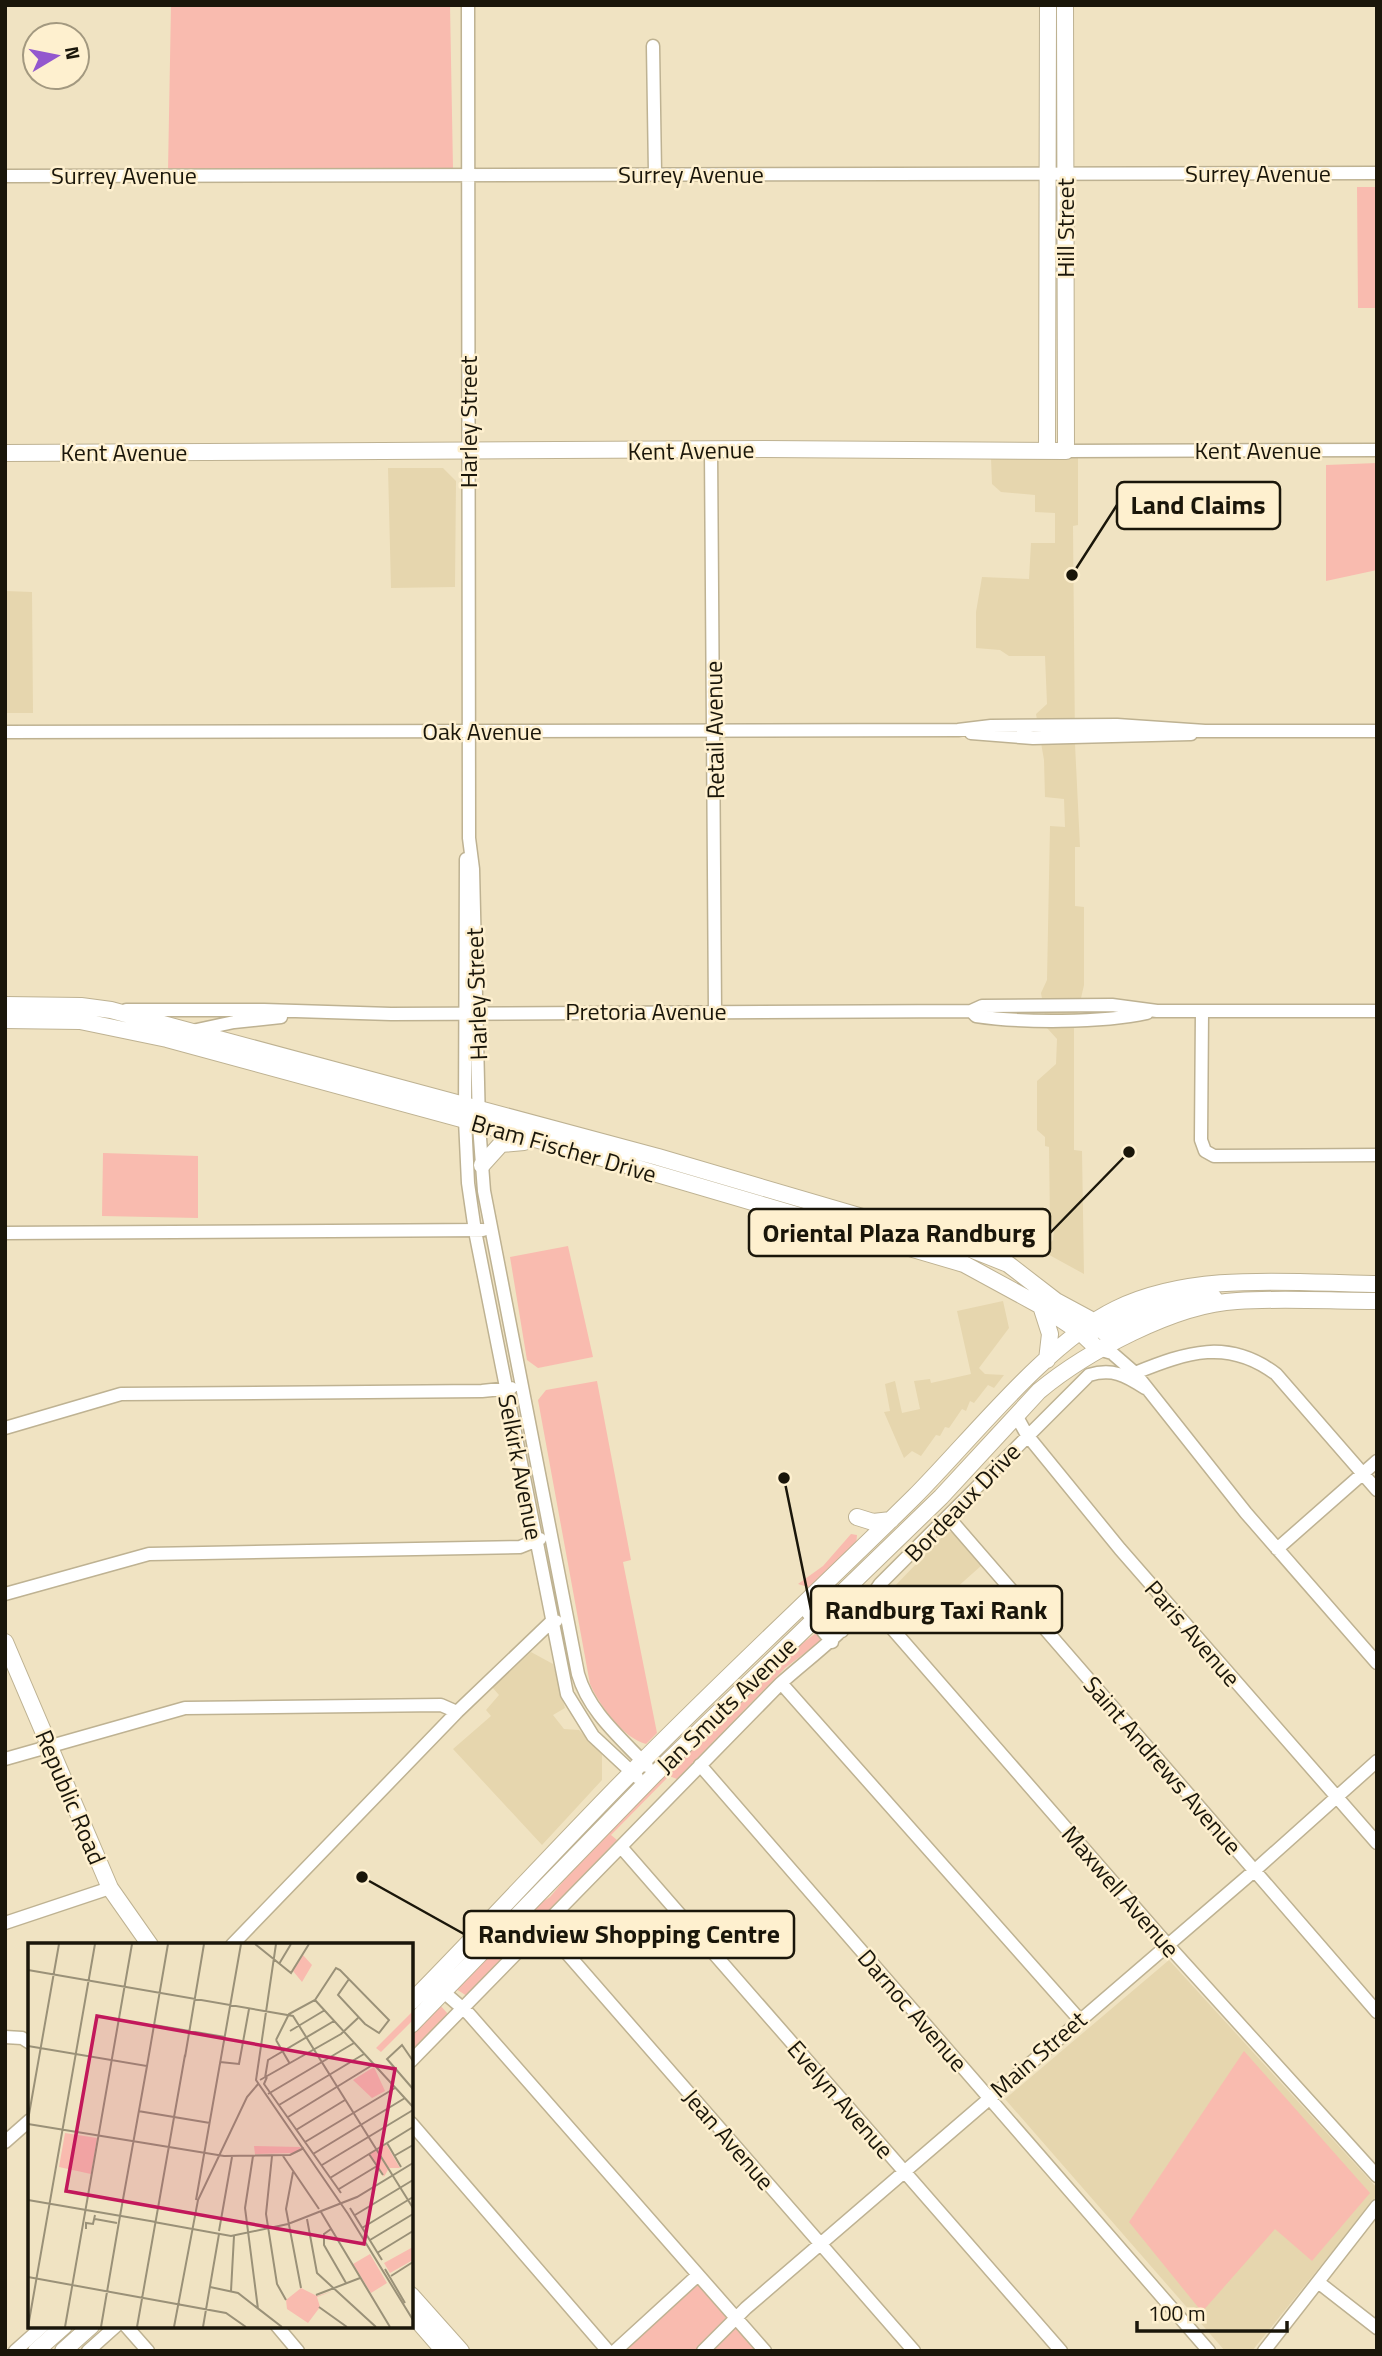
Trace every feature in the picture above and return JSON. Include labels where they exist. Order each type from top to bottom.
[{"type":"main road","name":"Hill Street","points":[[1047,451],[1048,5]]},
{"type":"main road","name":"Hill Street","points":[[1065,5],[1066,451]]},
{"type":"main road","name":"Kent Avenue","points":[[5,453],[1066,451]]},
{"type":"main road","name":"Bram Fischer Drive","points":[[5,1005],[81,1006],[111,1010],[472,1115],[540,1142],[964,1264],[1041,1306],[1106,1346]]},
{"type":"main road","name":"Bram Fischer Drive","points":[[5,1020],[80,1021],[167,1039],[472,1115],[669,1160],[968,1248],[1008,1264],[1056,1301],[1098,1325],[1106,1346]]},
{"type":"main road","points":[[482,1165],[502,1144],[540,1142]]},
{"type":"main road","points":[[1008,1264],[1085,1308],[1114,1310]]},
{"type":"main road","points":[[1098,1325],[1114,1310],[1165,1290],[1242,1284],[1377,1284]]},
{"type":"main road","points":[[1098,1325],[1189,1300],[1377,1301]]},
{"type":"main road","points":[[1106,1346],[1159,1322],[1234,1301]]},
{"type":"main road","points":[[1041,1306],[1050,1334],[1047,1360]]},
{"type":"main road","name":"Jan Smuts Avenue","points":[[413,2022],[438,1987],[637,1767],[891,1520],[1047,1360],[1080,1332],[1098,1325]]},
{"type":"main road","name":"Jan Smuts Avenue","points":[[413,2001],[438,1987],[819,1616],[1017,1417],[1039,1391],[1062,1372],[1106,1346]]},
{"type":"main road","points":[[857,1517],[873,1522],[891,1520]]},
{"type":"main road","name":"Republic Road","points":[[5,1642],[110,1888],[149,1943]]},
{"type":"main road","points":[[413,2297],[461,2351]]},
{"type":"main road","points":[[413,2315],[444,2351]]},
{"type":"main road","points":[[36,2351],[62,2328]]},
{"type":"main road","points":[[63,2351],[89,2328]]},
{"type":"street","name":"Harley Street","points":[[468,5],[468,731],[469,838],[473,869],[476,980],[470,1012]]},
{"type":"street","points":[[653,46],[655,173]]},
{"type":"street","name":"Surrey Avenue","points":[[5,176],[1377,173]]},
{"type":"street","name":"Retail Avenue","points":[[711,450],[715,1011]]},
{"type":"street","name":"Kent Avenue","points":[[1066,451],[1377,450]]},
{"type":"street","name":"Oak Avenue","points":[[5,732],[958,730],[1002,738],[1033,738],[1162,736],[1205,731],[1377,731]]},
{"type":"street","name":"Harley Street","points":[[469,838],[465,870],[472,1115]]},
{"type":"street","points":[[476,980],[482,994],[500,1012]]},
{"type":"street","name":"Pretoria Avenue","points":[[111,1010],[264,1010],[320,1013],[971,1011],[980,1016],[1061,1019],[1118,1017],[1157,1011],[1377,1011]]},
{"type":"street","points":[[1202,1011],[1201,1140],[1205,1151],[1214,1156],[1377,1156]]},
{"type":"street","name":"Pretoria Avenue","points":[[167,1039],[234,1022],[320,1013]]},
{"type":"street","name":"Selkirk Avenue","points":[[472,1115],[521,1386],[583,1692],[637,1767]]},
{"type":"street","name":"Selkirk Avenue","points":[[472,1115],[468,1184],[475,1231],[550,1623],[572,1704],[593,1736],[650,1779]]},
{"type":"street","points":[[5,1233],[491,1229]]},
{"type":"street","points":[[1106,1346],[1135,1373],[1277,1549],[1377,1663]]},
{"type":"street","points":[[1135,1373],[1168,1361],[1219,1351],[1238,1353],[1256,1360],[1276,1374],[1377,1490]]},
{"type":"street","name":"Bordeaux Drive","points":[[413,2059],[781,1683],[832,1642],[869,1602],[880,1584],[1089,1376],[1104,1370],[1118,1373],[1145,1388]]},
{"type":"street","points":[[5,1428],[121,1394],[506,1389],[521,1386]]},
{"type":"street","name":"Paris Avenue","points":[[1017,1417],[1027,1435],[1120,1549],[1377,1843]]},
{"type":"street","points":[[1277,1549],[1377,1461]]},
{"type":"street","name":"Saint Andrews Avenue","points":[[949,1518],[1377,2012]]},
{"type":"street","points":[[5,1594],[149,1554],[520,1547],[551,1535]]},
{"type":"street","points":[[806,1601],[819,1616],[832,1642]]},
{"type":"street","name":"Maxwell Avenue","points":[[869,1602],[1166,1943],[1377,2176]]},
{"type":"street","points":[[819,1616],[842,1631]]},
{"type":"street","points":[[234,1943],[457,1712],[550,1623],[566,1618]]},
{"type":"street","points":[[781,1683],[1079,2019]]},
{"type":"street","points":[[5,1759],[185,1708],[441,1705],[457,1712]]},
{"type":"street","name":"Main Street","points":[[703,2351],[737,2317],[820,2244],[1166,1943],[1254,1871],[1377,1761]]},
{"type":"street","name":"Darnoc Avenue","points":[[700,1765],[1209,2351]]},
{"type":"street","name":"Evelyn Avenue","points":[[621,1847],[1061,2351]]},
{"type":"street","points":[[5,1923],[110,1888]]},
{"type":"street","name":"Jean Avenue","points":[[544,1927],[914,2351]]},
{"type":"street","points":[[438,1987],[463,2009],[765,2351]]},
{"type":"street","points":[[5,2036],[22,2038],[28,2042]]},
{"type":"street","points":[[5,2142],[28,2122]]},
{"type":"street","points":[[413,2125],[608,2351]]},
{"type":"street","points":[[1264,2351],[1377,2206]]},
{"type":"street","points":[[615,2351],[698,2275]]},
{"type":"street","points":[[1318,2281],[1377,2328]]},
{"type":"street","points":[[15,2351],[41,2328]]},
{"type":"street","points":[[88,2351],[114,2328]]},
{"type":"street","points":[[128,2328],[148,2351]]},
{"type":"street","points":[[279,2328],[298,2351]]},
{"type":"shaded area","points":[[171,5],[450,5],[453,169],[168,171]]},
{"type":"shaded area","points":[[1357,187],[1377,187],[1377,308],[1358,308]]},
{"type":"shaded area","points":[[991,458],[1078,458],[1078,525],[1073,526],[1075,744],[1080,847],[1075,847],[1075,906],[1084,907],[1084,985],[1074,1029],[1074,1150],[1082,1151],[1084,1274],[1042,1251],[1053,1240],[1054,1230],[1050,1221],[1049,1147],[1045,1146],[1045,1137],[1037,1130],[1037,1081],[1056,1064],[1057,1039],[1047,1028],[1041,993],[1047,980],[1050,826],[1065,827],[1064,799],[1045,797],[1044,760],[1036,714],[1047,704],[1045,656],[1009,656],[1000,650],[976,648],[976,612],[982,577],[1029,579],[1031,543],[1055,543],[1055,513],[1035,512],[1035,495],[1001,492],[992,484]]},
{"type":"shaded area","points":[[1377,463],[1377,570],[1326,581],[1326,465]]},
{"type":"shaded area","points":[[388,468],[443,468],[456,481],[455,587],[391,588]]},
{"type":"shaded area","points":[[5,591],[32,592],[33,713],[5,713]]},
{"type":"shaded area","points":[[103,1153],[198,1156],[198,1218],[102,1216]]},
{"type":"shaded area","points":[[568,1246],[593,1357],[538,1368],[527,1360],[510,1257]]},
{"type":"shaded area","points":[[1003,1301],[1009,1328],[979,1368],[985,1374],[1004,1375],[994,1388],[988,1385],[974,1403],[970,1401],[966,1411],[962,1409],[949,1428],[945,1427],[940,1436],[936,1435],[921,1456],[912,1451],[904,1458],[884,1412],[890,1411],[885,1384],[895,1381],[902,1413],[920,1409],[914,1381],[930,1379],[931,1383],[971,1374],[957,1311]]},
{"type":"shaded area","points":[[597,1381],[631,1560],[623,1562],[657,1733],[646,1744],[637,1741],[613,1720],[590,1684],[538,1400],[546,1390]]},
{"type":"shaded area","points":[[954,1531],[982,1565],[918,1622],[891,1590],[946,1533]]},
{"type":"shaded area","points":[[851,1534],[857,1535],[856,1546],[811,1588],[798,1584],[823,1566]]},
{"type":"shaded area","points":[[816,1633],[823,1639],[785,1668],[677,1779],[669,1776],[611,1835],[617,1840],[467,1996],[456,1989],[531,1909],[550,1897],[586,1854],[776,1663]]},
{"type":"shaded area","points":[[531,1652],[553,1664],[565,1708],[553,1715],[564,1729],[579,1730],[602,1754],[602,1780],[542,1845],[453,1749],[491,1716],[486,1710],[499,1695],[492,1687]]},
{"type":"shaded area","points":[[1169,1960],[1377,2188],[1377,2196],[1252,2351],[1225,2351],[1005,2099]]},
{"type":"shaded area","points":[[439,2004],[448,2014],[413,2049],[413,2032]]},
{"type":"shaded area","points":[[1244,2051],[1370,2193],[1312,2261],[1275,2229],[1202,2312],[1129,2222]]},
{"type":"shaded area","points":[[695,2277],[733,2318],[698,2351],[616,2351]]},
{"type":"shaded area","points":[[735,2322],[761,2351],[709,2351]]},
{"type":"place","name":"Land Claims","points":[[1072,575]]},
{"type":"place","name":"Oriental Plaza Randburg","points":[[1129,1152]]},
{"type":"place","name":"Randburg Taxi Rank","points":[[784,1478]]},
{"type":"place","name":"Randview Shopping Centre","points":[[362,1877]]}]
